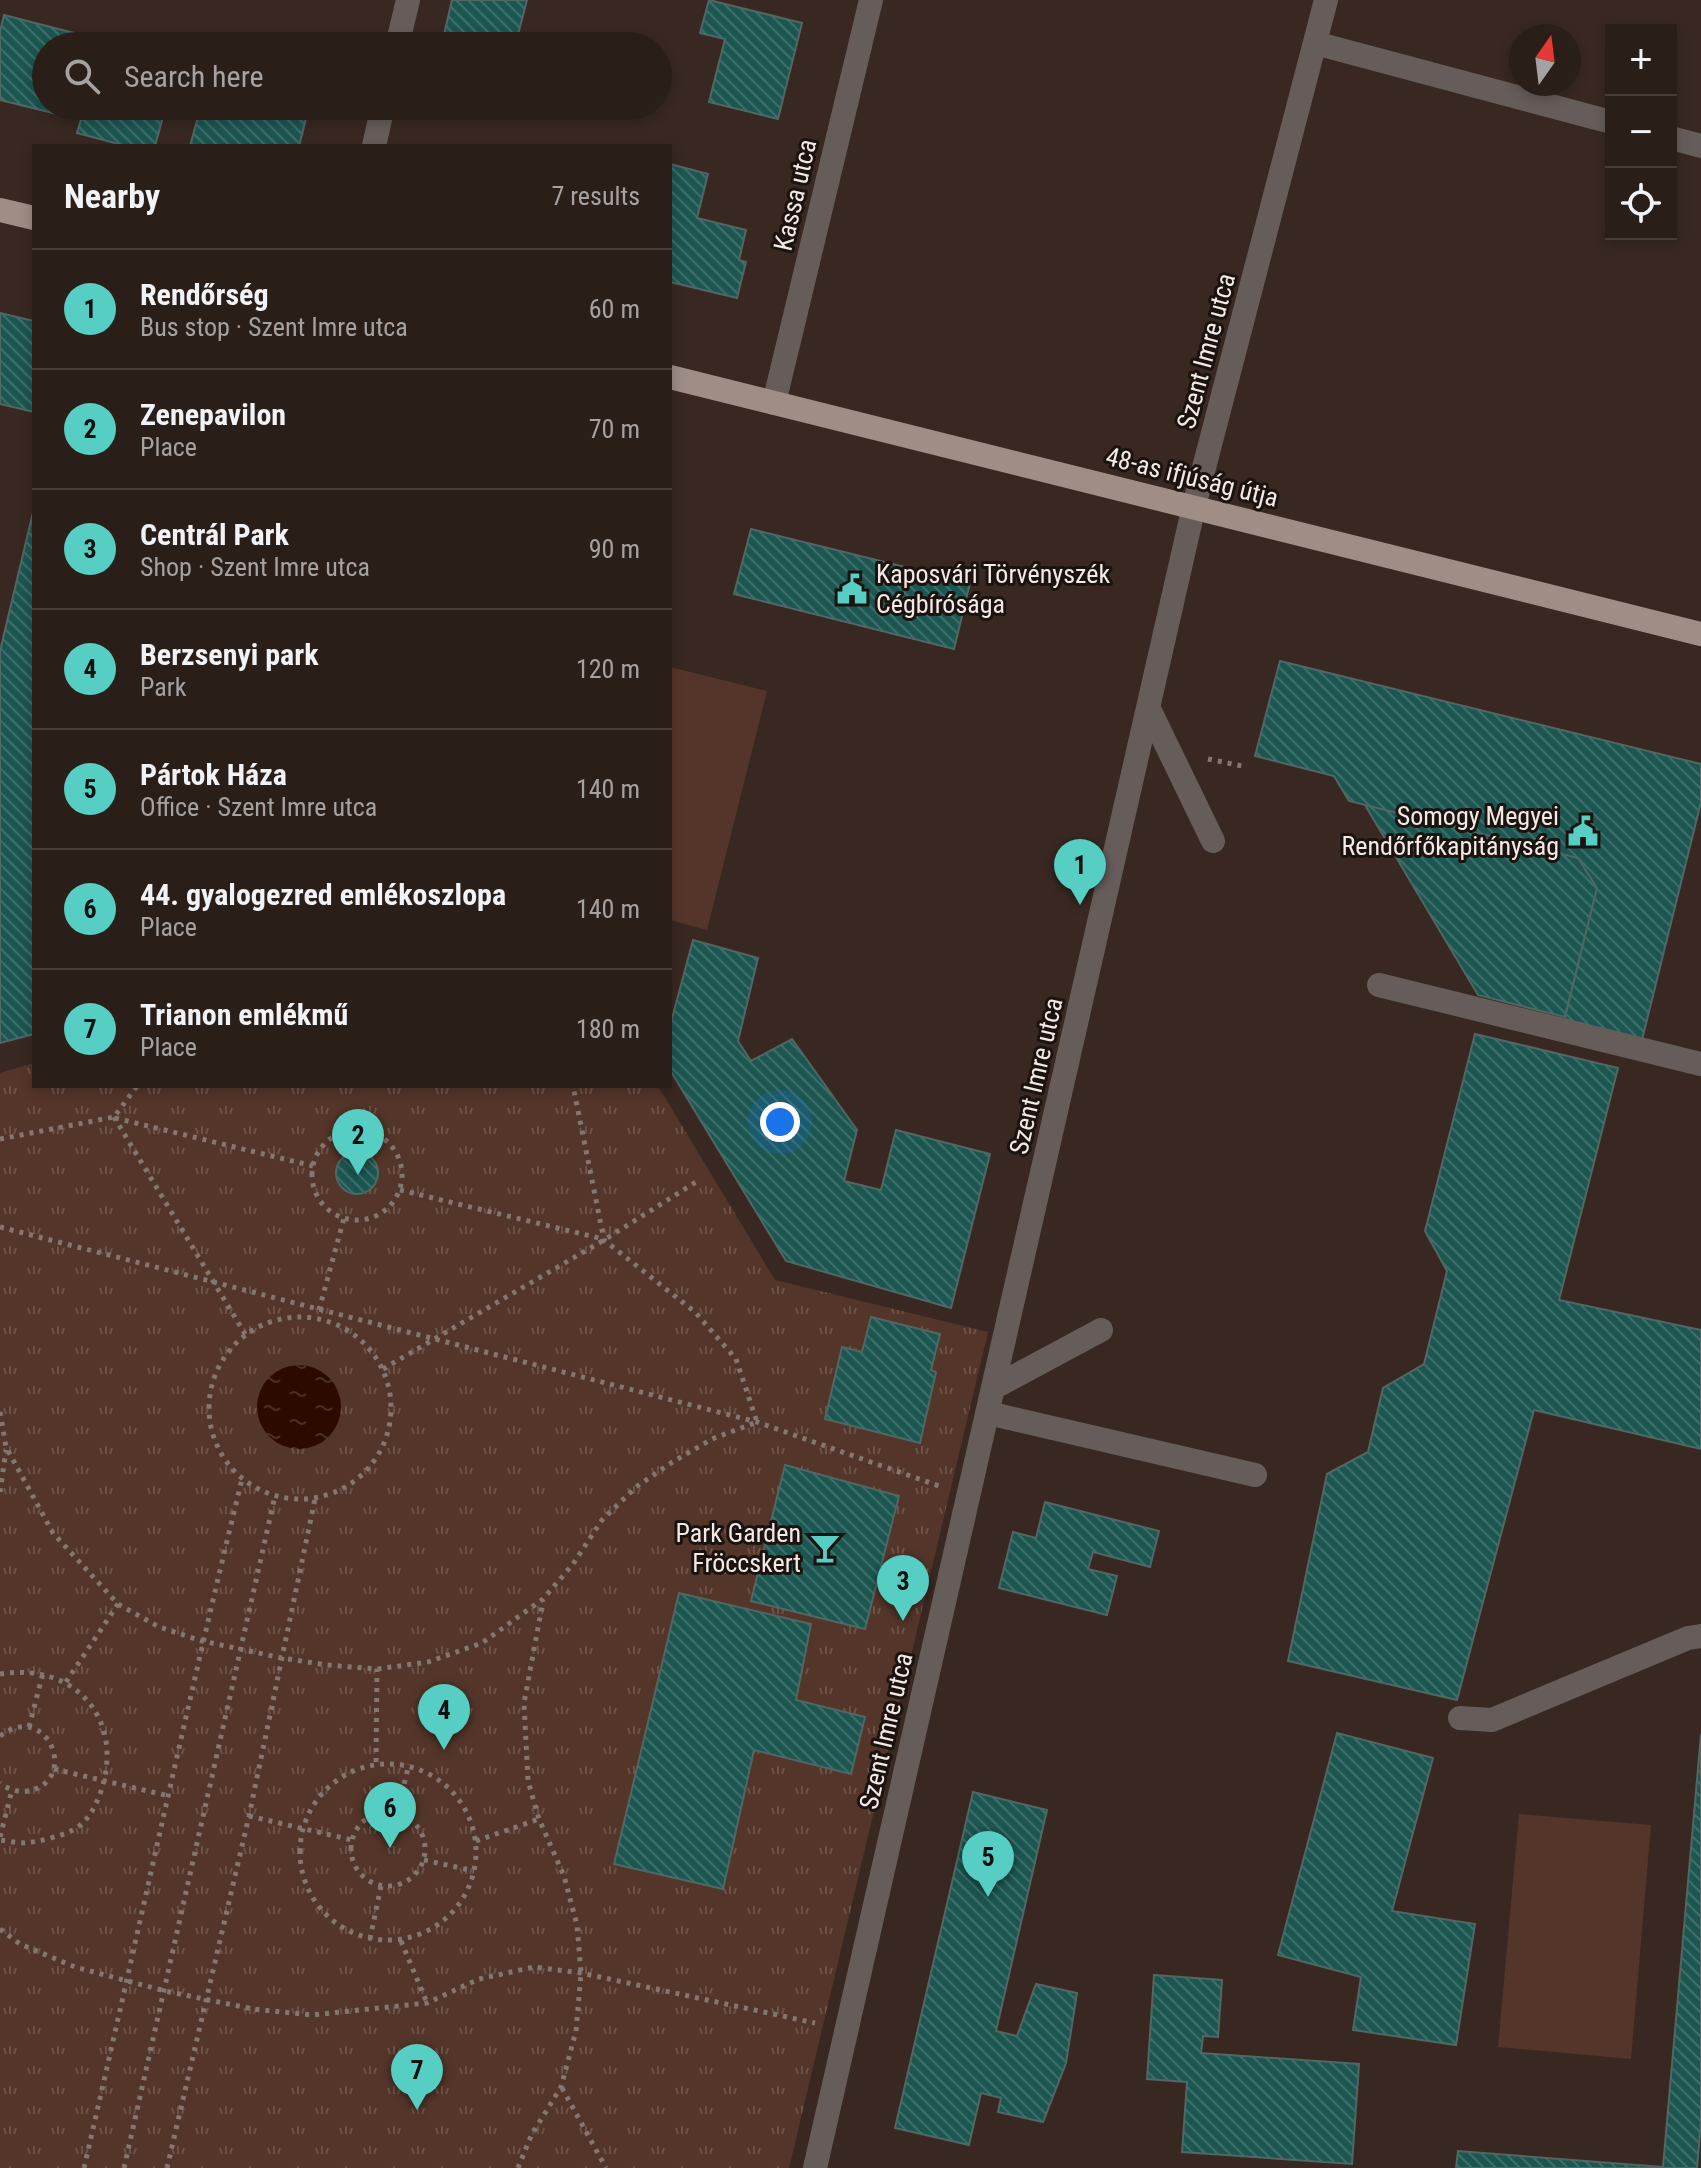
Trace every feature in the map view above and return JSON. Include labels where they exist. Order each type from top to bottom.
[{"type":"main road","points":[[0,210],[32,218]]},
{"type":"main road","name":"48-as ifjúság útja","points":[[672,378],[1701,634]]},
{"type":"street","points":[[400,32],[408,0]]},
{"type":"street","name":"Kassa utca","points":[[774,403],[871,0]]},
{"type":"street","name":"Szent Imre utca","points":[[815,2168],[1194,506],[1326,0]]},
{"type":"street","points":[[1315,43],[1605,120]]},
{"type":"street","points":[[374,144],[380,120]]},
{"type":"street","points":[[1677,140],[1701,146]]},
{"type":"street","points":[[1149,709],[1213,841]]},
{"type":"street","points":[[1379,985],[1701,1064]]},
{"type":"street","points":[[993,1388],[1101,1330]]},
{"type":"street","points":[[988,1413],[1255,1475]]},
{"type":"street","points":[[1460,1718],[1492,1720],[1688,1638],[1701,1636]]},
{"type":"path","points":[[114,1117],[136,1088]]},
{"type":"path","points":[[573,1088],[604,1240]]},
{"type":"path","points":[[114,1117],[245,1334]]},
{"type":"path","points":[[0,1139],[114,1117],[313,1166]]},
{"type":"path","points":[[359,1129],[388,1142],[400,1161],[400,1190],[393,1204],[377,1215],[354,1220],[344,1218],[332,1212],[317,1196],[312,1181],[313,1166],[317,1154],[328,1140],[345,1131],[359,1129]]},
{"type":"path","points":[[383,1369],[604,1240],[696,1182]]},
{"type":"path","points":[[400,1190],[604,1240],[695,1312],[736,1359],[757,1422]]},
{"type":"path","points":[[318,1317],[344,1218]]},
{"type":"path","points":[[0,1227],[757,1422],[969,1496]]},
{"type":"path","points":[[293,1316],[318,1317],[345,1328],[367,1346],[383,1369],[391,1395],[390,1422],[383,1448],[367,1470],[346,1487],[315,1499],[275,1496],[242,1479],[223,1459],[211,1433],[208,1405],[212,1378],[225,1353],[245,1334],[268,1321],[293,1316]]},
{"type":"path","points":[[0,1412],[6,1447],[0,1492]]},
{"type":"path","points":[[6,1447],[53,1533],[118,1604],[159,1627],[202,1641],[282,1658],[377,1669],[428,1662],[482,1643],[543,1599],[573,1564],[602,1520],[636,1487],[712,1439],[757,1422]]},
{"type":"path","points":[[84,2168],[202,1641],[242,1479]]},
{"type":"path","points":[[124,2168],[275,1496]]},
{"type":"path","points":[[167,2168],[249,1816],[315,1499]]},
{"type":"path","points":[[518,2168],[531,2136],[561,2087],[576,2031],[581,1973],[577,1925],[567,1888],[539,1819],[528,1781],[524,1703],[543,1599]]},
{"type":"path","points":[[66,1682],[118,1604]]},
{"type":"path","points":[[376,1762],[377,1669]]},
{"type":"path","points":[[29,1727],[43,1673]]},
{"type":"path","points":[[0,1674],[43,1673],[66,1682],[89,1701],[104,1730],[107,1757],[105,1779],[94,1810],[77,1828],[49,1838],[23,1843],[0,1838],[12,1790]]},
{"type":"path","points":[[0,1736],[10,1729],[29,1727],[48,1738],[56,1758],[54,1769],[42,1786],[22,1792],[0,1783]]},
{"type":"path","points":[[376,1762],[409,1764],[435,1776],[456,1794],[470,1819],[476,1841],[474,1871],[459,1907],[436,1927],[401,1941],[370,1939],[350,1931],[328,1914],[303,1883],[298,1848],[303,1828],[319,1796],[350,1771],[376,1762]]},
{"type":"path","points":[[397,1813],[409,1764]]},
{"type":"path","points":[[54,1769],[169,1796]]},
{"type":"path","points":[[379,1812],[397,1813],[420,1829],[426,1847],[424,1860],[414,1875],[403,1883],[381,1886],[368,1880],[356,1868],[351,1853],[352,1840],[356,1830],[368,1817],[379,1812]]},
{"type":"path","points":[[249,1816],[352,1840]]},
{"type":"path","points":[[476,1841],[539,1819]]},
{"type":"path","points":[[424,1860],[474,1871]]},
{"type":"path","points":[[370,1939],[381,1886]]},
{"type":"path","points":[[0,1929],[20,1944],[75,1967],[165,1991],[253,2009],[312,2015],[427,2003],[479,1979],[534,1967],[581,1973],[847,2030]]},
{"type":"path","points":[[401,1941],[427,2003]]},
{"type":"path","points":[[561,2087],[606,2168]]},
{"type":"green space","points":[[672,667],[767,691],[707,930],[672,921]]},
{"type":"green space","points":[[32,1064],[32,1088],[659,1088],[775,1280],[988,1332],[789,2168],[0,2168],[0,1073]]},
{"type":"green space","points":[[1519,1814],[1651,1825],[1631,2059],[1498,2047]]},
{"type":"water","points":[[299,1365],[315,1368],[329,1377],[338,1391],[341,1407],[338,1423],[329,1437],[315,1446],[299,1449],[283,1446],[269,1437],[260,1423],[257,1407],[260,1391],[269,1377],[283,1368]]},
{"type":"building","points":[[452,0],[527,0],[519,32],[445,32]]},
{"type":"building","points":[[709,0],[802,23],[778,119],[709,102],[725,39],[700,33]]},
{"type":"building","points":[[4,15],[70,32],[32,32],[32,108],[0,100],[0,31]]},
{"type":"building","points":[[81,120],[162,120],[156,144],[118,144],[77,133]]},
{"type":"building","points":[[197,120],[306,120],[300,144],[191,144]]},
{"type":"building","points":[[672,165],[708,174],[697,218],[746,230],[739,260],[746,262],[737,298],[672,282]]},
{"type":"building","points":[[0,313],[32,321],[32,412],[0,404]]},
{"type":"building","points":[[32,516],[32,1035],[0,1043],[0,651]]},
{"type":"building","name":"Kaposvári Törvényszék Cégbírósága","points":[[751,529],[970,583],[954,649],[734,594]]},
{"type":"building","name":"Somogy Megyei Rendőrfőkapitányság","points":[[1280,661],[1701,764],[1701,802],[1640,1048],[1562,1028],[1597,888],[1578,858],[1349,801],[1334,776],[1255,756]]},
{"type":"building","points":[[1365,805],[1578,858],[1597,888],[1565,1017],[1478,995]]},
{"type":"building","points":[[693,940],[758,958],[738,1041],[751,1061],[792,1039],[857,1130],[844,1181],[881,1190],[896,1130],[990,1154],[951,1308],[786,1261],[672,1073],[672,1019]]},
{"type":"building","points":[[1475,1034],[1618,1068],[1559,1300],[1701,1330],[1701,1449],[1534,1410],[1457,1700],[1288,1661],[1327,1474],[1368,1452],[1383,1388],[1424,1364],[1447,1271],[1425,1231]]},
{"type":"building","points":[[357,1152],[372,1158],[378,1173],[372,1188],[357,1194],[342,1188],[336,1173],[342,1158]]},
{"type":"building","points":[[871,1317],[940,1334],[931,1370],[936,1372],[920,1443],[825,1419],[842,1347],[862,1352]]},
{"type":"building","name":"Park Garden Fröccskert","points":[[785,1465],[899,1496],[865,1629],[751,1601]]},
{"type":"building","points":[[1045,1502],[1159,1531],[1150,1567],[1093,1552],[1088,1569],[1117,1576],[1107,1615],[999,1588],[1013,1532],[1036,1538]]},
{"type":"building","points":[[679,1593],[811,1624],[796,1700],[865,1717],[851,1774],[754,1750],[723,1889],[614,1864]]},
{"type":"building","points":[[1337,1733],[1433,1758],[1392,1911],[1475,1924],[1456,2045],[1353,2030],[1361,1977],[1278,1955]]},
{"type":"building","points":[[1701,1734],[1701,2121],[1697,2168],[1456,2168],[1458,2151],[1663,2167]]},
{"type":"building","points":[[973,1792],[1047,1810],[996,2031],[1017,2036],[1036,1984],[1077,1993],[1066,2063],[1043,2122],[998,2112],[1001,2098],[981,2093],[969,2145],[895,2128]]},
{"type":"building","points":[[1154,1975],[1222,1980],[1218,2037],[1203,2036],[1201,2053],[1359,2064],[1352,2164],[1182,2152],[1187,2082],[1147,2079]]},
{"type":"place","name":"Kaposvári Törvényszék Cégbírósága","points":[[852,589]]},
{"type":"place","name":"Somogy Megyei Rendőrfőkapitányság","points":[[1583,831]]},
{"type":"place","name":"Rendőrség","points":[[1080,905]]},
{"type":"place","name":"Zenepavilon","points":[[358,1175]]},
{"type":"place","name":"Park Garden Fröccskert","points":[[825,1548]]},
{"type":"place","name":"Centrál Park","points":[[903,1621]]},
{"type":"place","name":"Berzsenyi park","points":[[444,1750]]},
{"type":"place","name":"44. gyalogezred emlékoszlopa","points":[[390,1848]]},
{"type":"place","name":"Pártok Háza","points":[[988,1897]]},
{"type":"place","name":"Trianon emlékmű","points":[[417,2110]]}]
